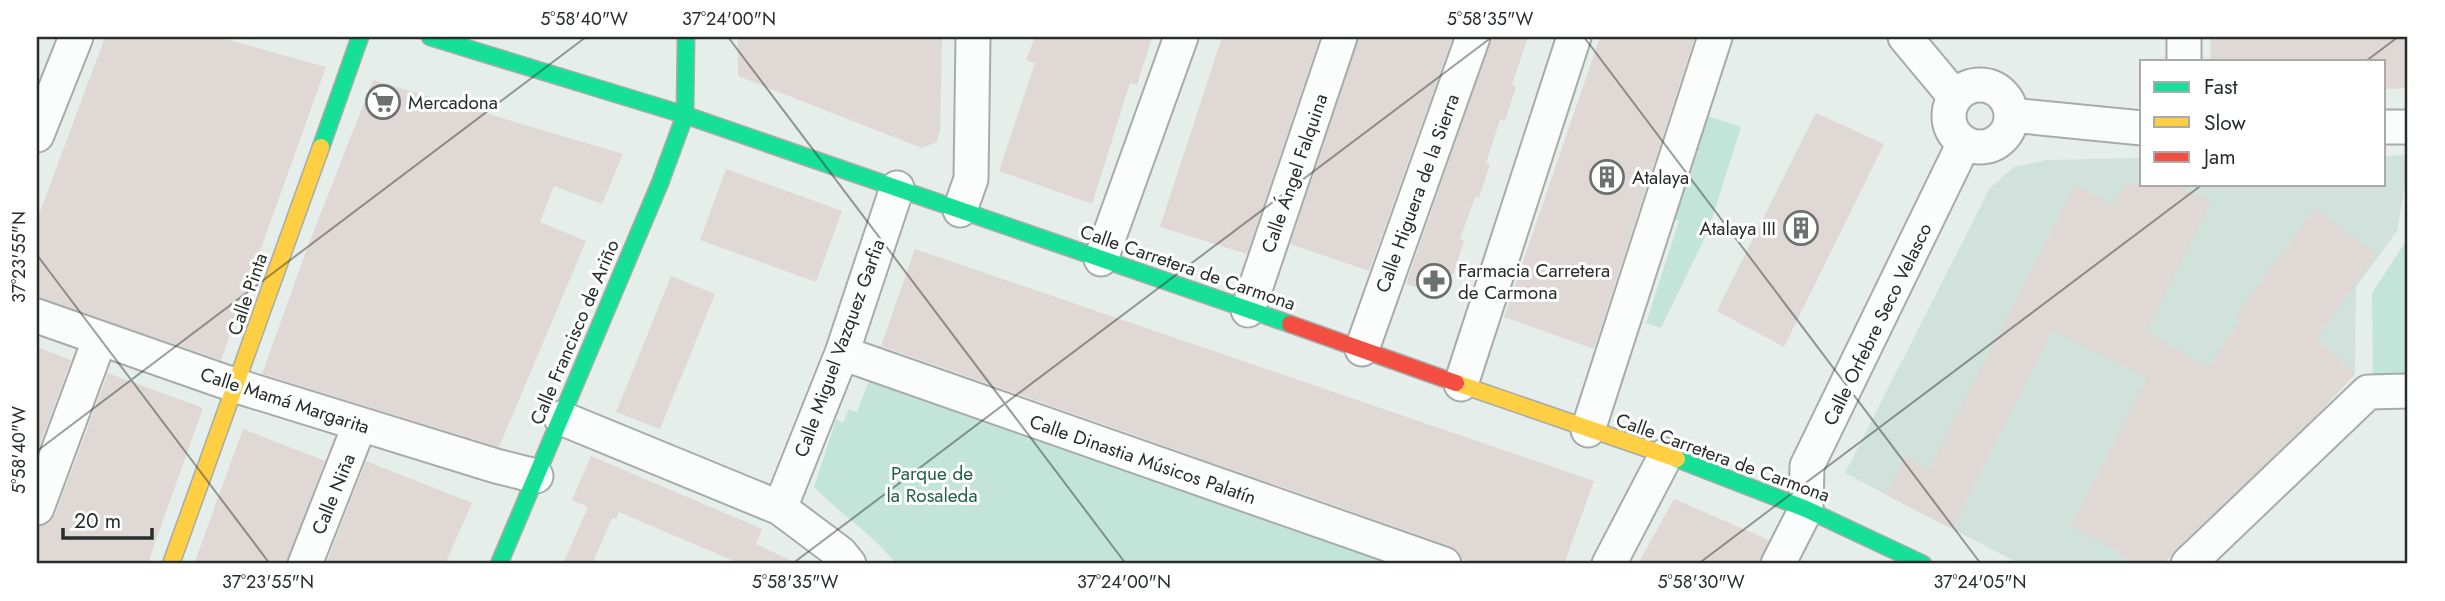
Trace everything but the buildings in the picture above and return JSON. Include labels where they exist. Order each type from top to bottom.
[{"type":"main road","name":"Calle Pinta","points":[[171,564],[360,37]]},
{"type":"main road","name":"Calle Carretera de Carmona","points":[[430,37],[685,115],[1666,455],[1806,509],[1923,564]]},
{"type":"main road","name":"Calle Francisco de Ariño","points":[[499,564],[660,183],[685,115],[686,37]]},
{"type":"street","points":[[37,135],[76,37]]},
{"type":"street","points":[[960,210],[971,179],[972,37]]},
{"type":"street","points":[[1101,259],[1181,37]]},
{"type":"street","name":"Calle Ángel Falquina","points":[[1248,310],[1340,37]]},
{"type":"street","name":"Calle Higuera de la Sierra","points":[[1362,348],[1473,37]]},
{"type":"street","points":[[1461,384],[1574,37]]},
{"type":"street","points":[[1588,430],[1715,37]]},
{"type":"street","points":[[1905,37],[1955,97]]},
{"type":"street","points":[[2184,37],[2184,60]]},
{"type":"street","points":[[1975,86],[1996,89],[2009,104],[2011,115],[2010,124],[2000,140],[1982,147],[1964,143],[1950,121],[1955,97],[1965,89],[1975,86]]},
{"type":"street","points":[[2011,115],[2140,128]]},
{"type":"street","points":[[2386,127],[2408,127]]},
{"type":"street","name":"Calle Orfebre Seco Velasco","points":[[1806,509],[1807,466],[1964,143]]},
{"type":"street","name":"Calle Miguel Vazquez Garfia","points":[[780,508],[842,353],[897,188]]},
{"type":"street","name":"Calle Mamá Margarita","points":[[37,316],[237,386],[536,476]]},
{"type":"street","points":[[37,508],[100,338]]},
{"type":"street","name":"Calle Dinastia Músicos Palatín","points":[[842,353],[1444,564]]},
{"type":"street","points":[[2188,564],[2368,392],[2408,391]]},
{"type":"street","points":[[561,418],[780,508],[840,553],[849,564]]},
{"type":"street","name":"Calle Niña","points":[[305,564],[360,424]]},
{"type":"street","points":[[1609,564],[1666,455]]},
{"type":"street","points":[[1778,564],[1806,509]]},
{"type":"shaded area","points":[[2408,155],[2408,169],[2397,231],[2356,287],[2355,374],[2299,434],[2163,564],[2020,564],[1845,473],[1990,188],[2014,167],[2046,160],[2140,158],[2140,186],[2386,186],[2386,156]]},
{"type":"green space","points":[[1699,113],[1741,127],[1708,231],[1661,328],[1646,323],[1679,221],[1667,217]]},
{"type":"green space","points":[[2408,238],[2408,382],[2373,383],[2372,293]]},
{"type":"green space","name":"Parque de la Rosaleda","points":[[870,378],[1409,564],[896,564],[877,543],[814,487],[836,419],[843,423],[849,409],[857,412]]},
{"type":"traffic: fast","points":[[321,147],[360,37]]},
{"type":"traffic: fast","points":[[430,37],[685,115],[1290,324]]},
{"type":"traffic: fast","points":[[499,564],[660,183],[685,115],[686,37]]},
{"type":"traffic: fast","points":[[1677,459],[1806,509],[1923,564]]},
{"type":"traffic: slow","points":[[171,564],[321,147]]},
{"type":"traffic: slow","points":[[1456,383],[1677,459]]},
{"type":"traffic: jam","points":[[1290,324],[1456,383]]},
{"type":"place","name":"Mercadona","points":[[383,102]]},
{"type":"place","name":"Atalaya","points":[[1607,177]]},
{"type":"place","name":"Atalaya III","points":[[1801,228]]},
{"type":"place","name":"Farmacia Carretera de Carmona","points":[[1434,281]]}]
